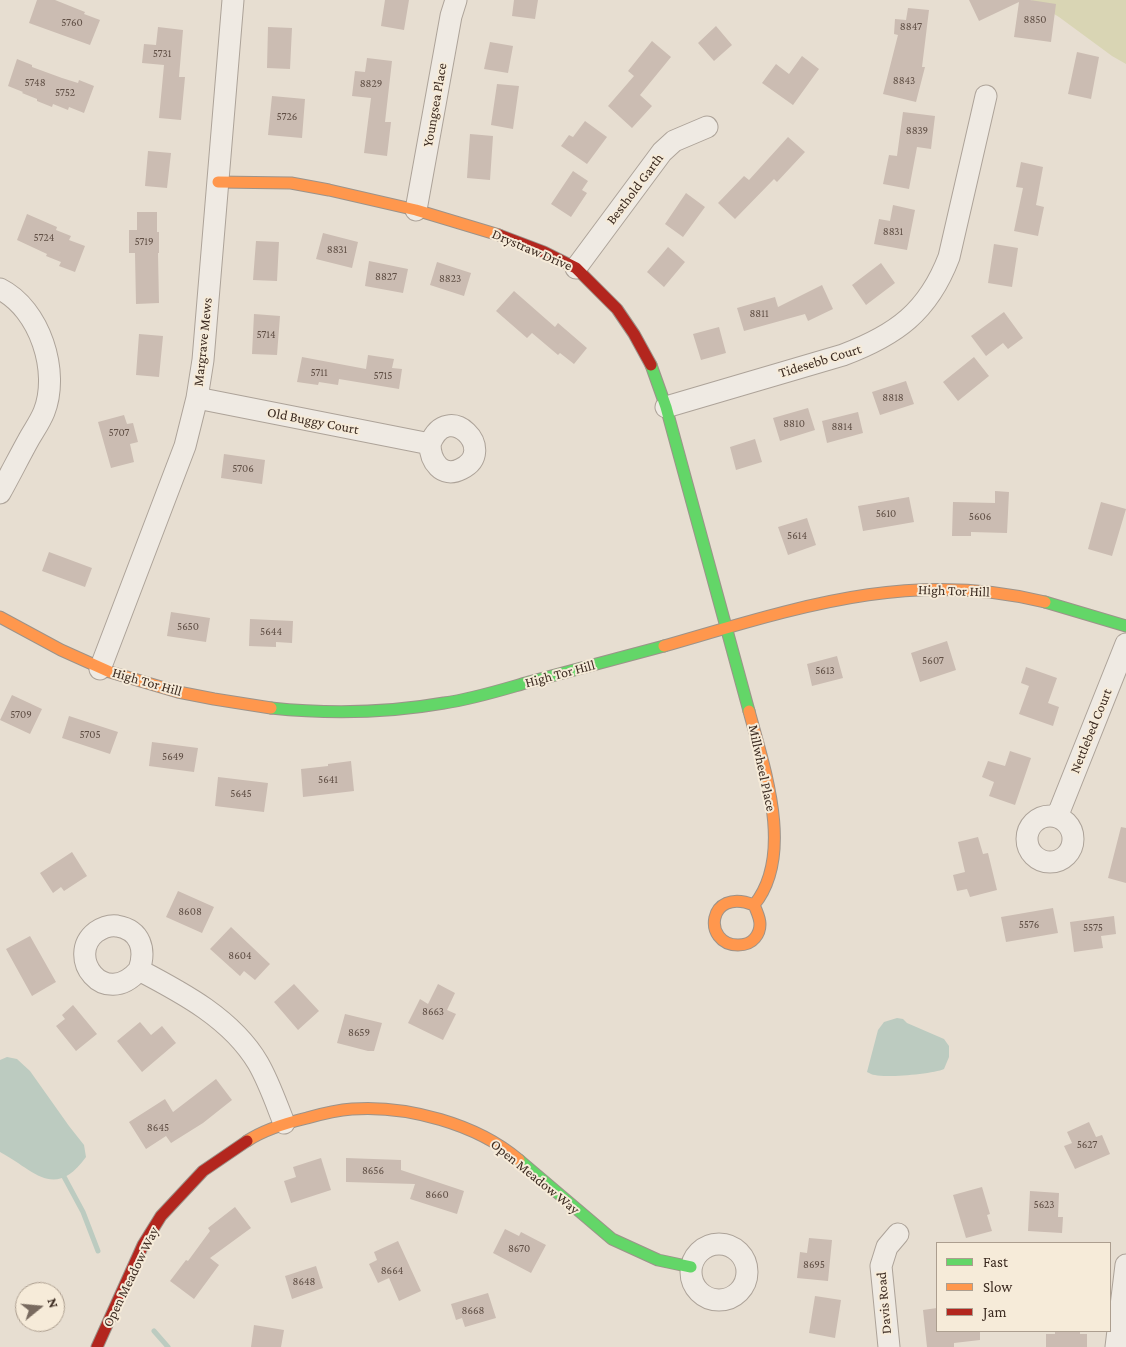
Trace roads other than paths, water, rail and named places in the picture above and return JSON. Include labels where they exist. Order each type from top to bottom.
[{"type":"street","name":"Margrave Mews","points":[[100,669],[185,446],[197,398],[203,360],[233,0]]},
{"type":"street","name":"Youngsea Place","points":[[416,210],[456,0]]},
{"type":"street","name":"Tidesebb Court","points":[[666,407],[843,356],[871,345],[895,330],[915,314],[941,277],[949,257],[986,96]]},
{"type":"street","name":"Besthold Garth","points":[[576,268],[662,152],[674,141],[707,127]]},
{"type":"street","name":"Drystraw Drive","points":[[218,182],[291,184],[329,190],[416,210],[502,236],[544,252],[576,268],[617,309],[650,363],[666,407],[727,628]]},
{"type":"street","points":[[0,289],[17,302],[32,318],[47,355],[48,373],[48,393],[44,412],[0,493]]},
{"type":"street","name":"Old Buggy Court","points":[[197,398],[430,444]]},
{"type":"street","name":"High Tor Hill","points":[[0,617],[38,639],[100,669],[166,689],[216,701],[275,708],[328,711],[385,710],[434,705],[478,696],[803,606],[854,596],[904,590],[946,588],[993,592],[1036,599],[1077,609],[1126,626]]},
{"type":"street","name":"Millwheel Place","points":[[727,628],[771,796],[774,826],[774,851],[770,873],[765,891],[754,905]]},
{"type":"street","name":"Nettlebed Court","points":[[1057,817],[1126,644]]},
{"type":"street","points":[[732,900],[742,900],[754,905],[760,915],[761,926],[758,936],[753,942],[742,946],[731,946],[723,942],[716,934],[714,922],[717,910],[732,900]]},
{"type":"street","points":[[139,970],[177,990],[224,1022],[258,1062],[284,1123]]},
{"type":"street","name":"Open Meadow Way","points":[[97,1347],[143,1246],[161,1216],[181,1192],[203,1171],[255,1136],[284,1123],[351,1109],[382,1109],[412,1112],[465,1127],[491,1140],[514,1156],[612,1239],[658,1260],[691,1267]]},
{"type":"street","name":"Davis Road","points":[[888,1347],[880,1266],[887,1247],[898,1234]]},
{"type":"street","points":[[1116,1347],[1126,1265]]},
{"type":"waterway","points":[[62,1173],[83,1212],[98,1251]]},
{"type":"waterway","points":[[154,1331],[168,1347]]}]
